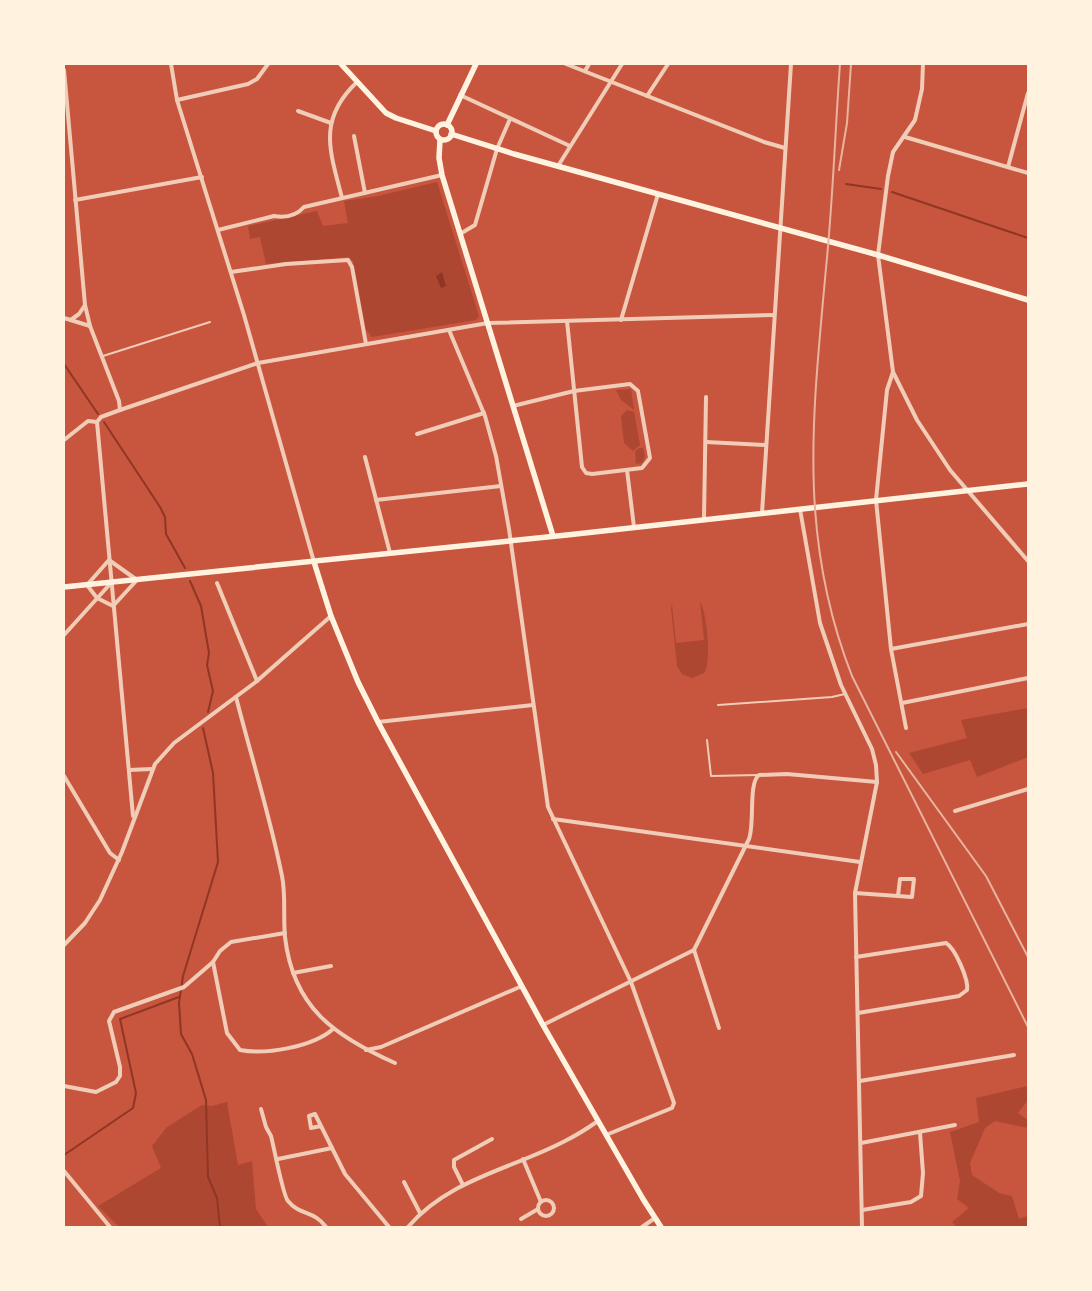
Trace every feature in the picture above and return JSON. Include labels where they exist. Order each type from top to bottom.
[{"type":"main road","points":[[340,64],[386,113],[436,131],[440,140],[439,158],[442,175],[553,536]]},
{"type":"main road","points":[[447,125],[476,64]]},
{"type":"main road","points":[[436,131],[440,125],[447,125],[451,129],[452,134]]},
{"type":"main road","points":[[440,140],[447,140],[452,134]]},
{"type":"main road","points":[[452,134],[497,149],[780,227],[1028,300]]},
{"type":"main road","points":[[64,587],[314,562],[1028,484]]},
{"type":"main road","points":[[314,562],[331,616],[358,682],[414,792],[598,1121],[662,1227]]},
{"type":"street","points":[[171,64],[177,100],[258,363],[314,562]]},
{"type":"street","points":[[177,100],[248,84],[257,79],[268,64]]},
{"type":"street","points":[[566,64],[764,142],[785,148]]},
{"type":"street","points":[[585,71],[589,64]]},
{"type":"street","points":[[558,166],[622,64]]},
{"type":"street","points":[[647,96],[668,64]]},
{"type":"street","points":[[762,513],[791,64]]},
{"type":"street","points":[[923,64],[922,89],[915,120],[893,152],[878,255],[893,372],[917,420],[967,491],[1028,561]]},
{"type":"street","points":[[64,70],[70,158],[74,168],[75,200],[85,305],[90,326],[119,401],[120,410]]},
{"type":"street","points":[[342,198],[328,145],[333,113],[341,98],[356,82]]},
{"type":"street","points":[[1008,167],[1028,93]]},
{"type":"street","points":[[460,95],[570,146]]},
{"type":"street","points":[[298,111],[331,123]]},
{"type":"street","points":[[460,234],[475,225],[497,149],[510,119]]},
{"type":"street","points":[[354,136],[365,193]]},
{"type":"street","points":[[904,137],[1028,173]]},
{"type":"street","points":[[64,156],[70,158]]},
{"type":"street","points":[[218,230],[274,216],[284,217],[299,213],[304,207],[442,175]]},
{"type":"street","points":[[75,200],[202,177]]},
{"type":"street","points":[[621,320],[658,194]]},
{"type":"street","points":[[231,272],[345,260],[352,266],[366,344]]},
{"type":"street","points":[[72,319],[79,314],[85,305]]},
{"type":"street","points":[[133,819],[97,422],[101,417],[258,363],[488,323],[774,315]]},
{"type":"street","points":[[64,318],[90,326]]},
{"type":"street","points":[[513,406],[574,391],[630,384],[638,391],[650,458],[642,468],[627,470],[586,473],[582,467],[574,391],[567,321]]},
{"type":"street","points":[[449,330],[484,414],[501,486],[548,807],[631,982],[674,1103],[672,1108],[606,1135]]},
{"type":"street","points":[[893,372],[887,390],[876,500],[891,649],[906,728]]},
{"type":"street","points":[[704,519],[706,397]]},
{"type":"street","points":[[418,434],[484,414]]},
{"type":"street","points":[[64,440],[88,421],[97,422]]},
{"type":"street","points":[[706,442],[766,445]]},
{"type":"street","points":[[365,457],[390,553]]},
{"type":"street","points":[[627,470],[634,527]]},
{"type":"street","points":[[376,500],[501,486]]},
{"type":"street","points":[[800,509],[820,623],[845,694],[872,749],[876,765],[877,782],[855,893],[862,1227]]},
{"type":"street","points":[[110,560],[137,580],[114,606]]},
{"type":"street","points":[[110,560],[87,585],[97,598],[114,606]]},
{"type":"street","points":[[64,635],[112,583]]},
{"type":"street","points":[[217,583],[257,681]]},
{"type":"street","points":[[64,945],[85,924],[100,900],[118,860],[152,769],[174,743],[257,681],[331,616]]},
{"type":"street","points":[[891,649],[1028,624]]},
{"type":"street","points":[[902,703],[1028,678]]},
{"type":"street","points":[[236,696],[283,878],[285,933],[293,973],[300,991],[333,1029],[366,1050],[395,1063]]},
{"type":"street","points":[[378,722],[533,705]]},
{"type":"street","points":[[129,770],[152,769]]},
{"type":"street","points":[[543,1024],[694,950],[752,830],[753,782],[759,775],[787,774],[877,782]]},
{"type":"street","points":[[64,776],[110,854],[118,860]]},
{"type":"street","points":[[956,811],[1028,789]]},
{"type":"street","points":[[553,819],[860,862]]},
{"type":"street","points":[[855,893],[912,897],[914,879],[900,879],[898,896]]},
{"type":"street","points":[[64,1086],[96,1092],[116,1082],[120,1076],[120,1068],[109,1021],[114,1012],[184,987],[213,962],[220,950],[231,942],[285,933]]},
{"type":"street","points":[[856,957],[946,943],[950,945],[968,984],[967,990],[959,996],[858,1013]]},
{"type":"street","points":[[694,950],[719,1028]]},
{"type":"street","points":[[213,962],[227,1033],[240,1050],[257,1053],[294,1046],[324,1037],[333,1029]]},
{"type":"street","points":[[293,973],[332,966]]},
{"type":"street","points":[[366,1050],[414,1033],[522,986]]},
{"type":"street","points":[[860,1081],[1014,1055]]},
{"type":"street","points":[[261,1108],[278,1160],[286,1200],[298,1210],[319,1218],[326,1227]]},
{"type":"street","points":[[408,1227],[420,1213],[443,1196],[463,1185],[564,1142],[598,1121]]},
{"type":"street","points":[[861,1143],[955,1125]]},
{"type":"street","points":[[321,1126],[345,1174],[389,1227]]},
{"type":"street","points":[[862,1210],[911,1202],[921,1196],[923,1174],[920,1133]]},
{"type":"street","points":[[463,1185],[454,1167],[454,1160],[492,1139]]},
{"type":"street","points":[[278,1160],[332,1148]]},
{"type":"street","points":[[521,1219],[538,1209],[541,1202],[523,1159]]},
{"type":"street","points":[[64,1171],[110,1227]]},
{"type":"street","points":[[404,1182],[420,1213]]},
{"type":"street","points":[[538,1209],[545,1216],[553,1211],[550,1202],[541,1202]]},
{"type":"street","points":[[642,1227],[655,1218]]},
{"type":"lane","points":[[101,356],[210,322]]},
{"type":"lane","points":[[718,705],[832,697],[845,694]]},
{"type":"lane","points":[[707,740],[712,776],[759,775]]},
{"type":"shaded area","points":[[437,182],[479,316],[476,320],[372,337],[366,330],[353,261],[349,257],[266,264],[260,237],[250,239],[248,226],[317,211],[323,226],[348,223],[344,201],[378,196]]},
{"type":"shaded area","points":[[442,272],[446,286],[441,288],[436,276]]},
{"type":"shaded area","points":[[631,389],[634,410],[621,400],[616,390]]},
{"type":"shaded area","points":[[627,410],[634,412],[640,445],[633,451],[624,443],[621,416]]},
{"type":"shaded area","points":[[639,448],[643,448],[645,456],[642,463],[636,464],[635,452]]},
{"type":"shaded area","points":[[700,601],[705,616],[708,659],[704,673],[692,678],[682,674],[677,666],[671,608],[672,604],[676,643],[704,640]]},
{"type":"shaded area","points":[[1028,708],[1028,757],[977,777],[970,760],[923,774],[909,753],[967,738],[961,720]]},
{"type":"shaded area","points":[[1028,1086],[1028,1100],[1018,1113],[1028,1120],[1028,1128],[995,1121],[985,1128],[970,1163],[972,1175],[999,1193],[1012,1196],[1019,1219],[1027,1216],[1028,1213],[1028,1227],[957,1227],[952,1222],[969,1208],[957,1199],[960,1181],[950,1132],[979,1122],[976,1098]]},
{"type":"shaded area","points":[[227,1102],[238,1165],[252,1161],[256,1209],[268,1227],[119,1227],[98,1206],[161,1168],[152,1146],[167,1127],[202,1105],[212,1106]]},
{"type":"waterway","points":[[846,184],[881,189]]},
{"type":"waterway","points":[[892,192],[1028,238]]},
{"type":"waterway","points":[[64,364],[98,414]]},
{"type":"waterway","points":[[104,422],[160,507],[165,517],[166,534],[185,568]]},
{"type":"waterway","points":[[190,581],[201,606],[209,653],[207,665],[213,691],[208,712]]},
{"type":"waterway","points":[[203,728],[213,773],[218,862],[183,976],[179,1003],[181,1034],[192,1054],[206,1100],[208,1177],[217,1198],[220,1227]]},
{"type":"waterway","points":[[64,1155],[133,1108],[136,1093],[120,1019],[179,997]]},
{"type":"railway","points":[[840,64],[814,424],[816,524],[823,574],[835,624],[852,676],[1028,1027]]},
{"type":"railway","points":[[839,170],[847,123],[851,64]]},
{"type":"railway","points":[[896,752],[986,876],[1028,957]]}]
